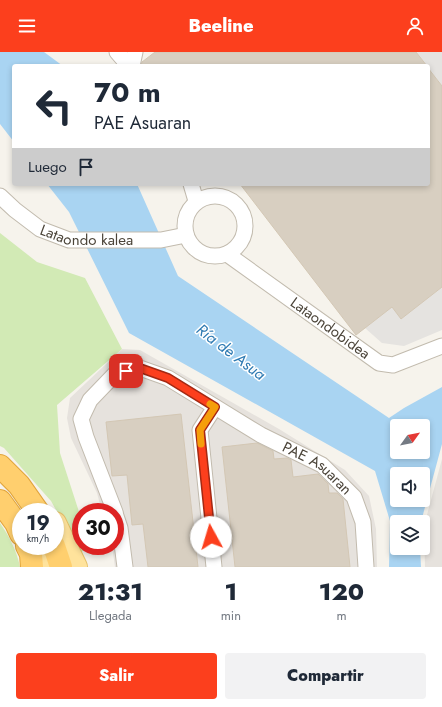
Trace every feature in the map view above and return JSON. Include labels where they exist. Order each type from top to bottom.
[{"type":"highway","points":[[0,466],[19,485],[32,503]]},
{"type":"highway","points":[[0,501],[12,518]]},
{"type":"highway","points":[[30,555],[32,567]]},
{"type":"highway","points":[[57,555],[61,567]]},
{"type":"main road","points":[[0,458],[8,464],[41,503]]},
{"type":"main road","points":[[0,479],[20,503]]},
{"type":"main road","points":[[64,542],[76,567]]},
{"type":"main road","points":[[45,555],[49,567]]},
{"type":"street","points":[[118,52],[127,64]]},
{"type":"street","points":[[133,64],[136,52]]},
{"type":"street","points":[[192,186],[196,201]]},
{"type":"street","points":[[215,195],[229,199],[240,208],[246,225],[241,242],[235,249],[227,254],[218,256],[207,255],[198,251],[191,244],[186,235],[184,226],[186,216],[196,201],[215,195]]},
{"type":"street","name":"Lataondo kalea","points":[[0,196],[15,210],[40,229],[69,240],[162,240],[186,235]]},
{"type":"street","name":"Lataondobidea","points":[[227,254],[379,364],[393,365],[442,346]]},
{"type":"street","name":"PAE Asuaran","points":[[111,503],[86,437],[81,419],[90,400],[115,374],[137,367],[168,378],[261,435],[322,464],[354,497],[363,522],[366,567]]},
{"type":"street","points":[[214,567],[200,430],[215,407]]},
{"type":"street","name":"PAE Asuaran","points":[[123,555],[125,567]]},
{"type":"shaded area","points":[[416,52],[442,52],[442,86],[430,71],[430,64],[425,64]]},
{"type":"shaded area","points":[[442,287],[442,330],[404,346],[382,343],[365,328],[392,307],[401,318]]},
{"type":"shaded area","points":[[122,349],[140,350],[279,429],[345,470],[369,496],[376,529],[377,567],[115,567],[113,555],[124,555],[124,503],[100,503],[97,493],[71,438],[67,418],[70,398]]},
{"type":"shaded area","points":[[442,459],[442,567],[425,567],[425,555],[430,555],[430,515],[427,515]]},
{"type":"green space","points":[[0,233],[37,262],[85,278],[122,349],[57,405],[60,453],[76,503],[72,503],[72,539],[64,524],[64,503],[52,503],[4,448],[0,446]]},
{"type":"green space","points":[[0,523],[12,544],[12,555],[17,555],[20,567],[0,567]]},
{"type":"water","points":[[0,52],[44,52],[60,64],[12,64],[12,139],[0,124]]},
{"type":"water","name":"Ría de Asua","points":[[49,186],[138,186],[178,276],[389,418],[442,387],[442,444],[430,489],[430,467],[390,467],[390,507],[425,507],[423,515],[390,515],[390,521],[375,471],[129,333],[69,212]]},
{"type":"water","points":[[390,521],[390,555],[420,555],[421,567],[389,567]]},
{"type":"building","points":[[155,52],[416,52],[425,64],[142,64]]},
{"type":"building","points":[[430,71],[442,86],[442,287],[401,319],[392,307],[356,335],[242,186],[430,186]]},
{"type":"building","points":[[181,414],[198,567],[148,567],[143,524],[132,525],[127,475],[112,476],[106,422]]},
{"type":"building","points":[[257,443],[273,451],[274,459],[287,458],[291,460],[293,477],[318,474],[328,484],[329,493],[337,493],[343,499],[350,567],[235,567],[222,447]]},
{"type":"slow traffic","points":[[201,444],[200,430],[215,407],[210,404]]},
{"type":"route","points":[[126,371],[137,367],[168,378],[215,407],[200,430],[211,537]]}]
